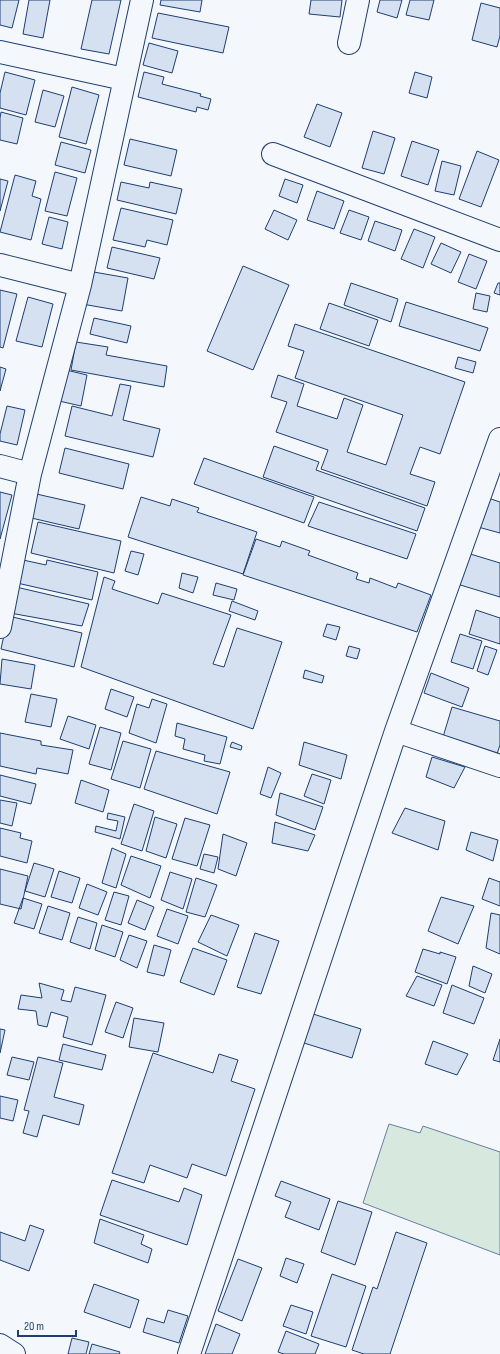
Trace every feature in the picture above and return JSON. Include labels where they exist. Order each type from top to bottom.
[{"type":"street","points":[[0,628],[30,474],[80,285],[142,0]]},
{"type":"street","points":[[349,43],[358,0]]},
{"type":"street","points":[[0,52],[124,79]]},
{"type":"street","points":[[273,154],[500,240]]},
{"type":"street","points":[[0,265],[80,285]]},
{"type":"street","points":[[189,1354],[396,731],[500,438]]},
{"type":"street","points":[[0,466],[30,474]]},
{"type":"street","points":[[396,731],[500,766]]},
{"type":"street","points":[[0,1345],[14,1354]]},
{"type":"shaded area","points":[[389,1124],[420,1133],[423,1126],[500,1152],[500,1255],[363,1203]]},
{"type":"building","points":[[0,0],[19,0],[12,28],[0,25]]},
{"type":"building","points":[[29,0],[50,0],[43,38],[23,34]]},
{"type":"building","points":[[92,0],[121,0],[109,54],[81,49]]},
{"type":"building","points":[[161,0],[202,0],[200,12],[160,5]]},
{"type":"building","points":[[311,0],[342,0],[340,17],[309,14]]},
{"type":"building","points":[[380,0],[402,0],[397,18],[377,12]]},
{"type":"building","points":[[410,0],[434,0],[429,20],[406,15]]},
{"type":"building","points":[[481,3],[500,8],[500,36],[497,47],[472,40]]},
{"type":"building","points":[[158,13],[229,27],[223,53],[152,38]]},
{"type":"building","points":[[149,43],[178,51],[172,73],[143,65]]},
{"type":"building","points":[[5,72],[35,80],[26,115],[0,108],[0,93]]},
{"type":"building","points":[[144,72],[164,77],[162,84],[201,94],[200,96],[211,99],[208,110],[197,107],[196,112],[138,97]]},
{"type":"building","points":[[415,72],[432,77],[427,98],[409,93]]},
{"type":"building","points":[[72,87],[99,95],[86,144],[59,137]]},
{"type":"building","points":[[43,90],[64,96],[55,127],[35,122]]},
{"type":"building","points":[[317,104],[342,113],[330,147],[304,137]]},
{"type":"building","points":[[1,112],[23,118],[17,144],[0,140]]},
{"type":"building","points":[[373,131],[395,138],[384,174],[362,168]]},
{"type":"building","points":[[130,139],[177,150],[171,176],[124,165]]},
{"type":"building","points":[[412,141],[439,150],[428,185],[401,176]]},
{"type":"building","points":[[61,142],[91,150],[85,173],[55,165]]},
{"type":"building","points":[[477,151],[499,160],[481,207],[459,199]]},
{"type":"building","points":[[442,161],[461,166],[454,195],[435,191]]},
{"type":"building","points":[[55,172],[77,178],[67,216],[45,211]]},
{"type":"building","points":[[15,175],[36,181],[32,196],[41,199],[31,240],[0,232]]},
{"type":"building","points":[[0,179],[8,181],[0,211]]},
{"type":"building","points":[[285,179],[303,185],[297,203],[279,196]]},
{"type":"building","points":[[121,182],[149,188],[150,182],[182,189],[176,214],[117,200]]},
{"type":"building","points":[[317,191],[344,201],[334,229],[307,220]]},
{"type":"building","points":[[121,208],[173,220],[167,245],[147,240],[145,247],[113,240]]},
{"type":"building","points":[[274,210],[297,220],[288,240],[265,229]]},
{"type":"building","points":[[349,210],[369,217],[361,240],[340,233]]},
{"type":"building","points":[[49,217],[68,222],[62,249],[42,244]]},
{"type":"building","points":[[375,221],[402,230],[395,251],[368,241]]},
{"type":"building","points":[[414,229],[435,237],[423,268],[401,259]]},
{"type":"building","points":[[441,243],[461,252],[451,273],[431,264]]},
{"type":"building","points":[[112,247],[160,258],[154,279],[107,268]]},
{"type":"building","points":[[469,254],[487,261],[476,289],[458,282]]},
{"type":"building","points":[[243,266],[289,285],[253,370],[207,351]]},
{"type":"building","points":[[88,271],[128,278],[122,311],[82,304]]},
{"type":"building","points":[[351,283],[398,299],[391,322],[344,305]]},
{"type":"building","points":[[498,283],[500,283],[500,295],[494,293]]},
{"type":"building","points":[[0,290],[17,294],[3,348],[0,347]]},
{"type":"building","points":[[476,293],[490,296],[487,312],[473,309]]},
{"type":"building","points":[[28,297],[53,304],[42,347],[16,341]]},
{"type":"building","points":[[406,302],[488,328],[480,351],[399,326]]},
{"type":"building","points":[[329,303],[378,320],[369,346],[320,329]]},
{"type":"building","points":[[94,318],[131,326],[127,343],[90,334]]},
{"type":"building","points":[[295,324],[465,382],[440,454],[420,447],[410,474],[435,482],[427,506],[321,469],[328,450],[276,432],[287,402],[271,397],[278,375],[304,384],[297,406],[337,419],[344,398],[363,405],[347,452],[386,465],[403,415],[295,378],[304,351],[288,346]]},
{"type":"building","points":[[76,342],[108,347],[106,355],[167,366],[164,387],[71,370]]},
{"type":"building","points":[[458,357],[476,362],[473,373],[455,368]]},
{"type":"building","points":[[0,367],[6,369],[0,391]]},
{"type":"building","points":[[66,370],[87,375],[81,406],[59,401]]},
{"type":"building","points":[[120,384],[131,386],[123,420],[160,429],[153,457],[65,436],[72,406],[112,416]]},
{"type":"building","points":[[7,406],[25,410],[17,445],[0,441],[0,434]]},
{"type":"building","points":[[274,446],[319,462],[316,470],[425,508],[417,531],[263,477]]},
{"type":"building","points":[[65,448],[129,464],[123,489],[59,473]]},
{"type":"building","points":[[204,458],[314,497],[304,523],[194,484]]},
{"type":"building","points":[[0,492],[12,495],[0,539]]},
{"type":"building","points":[[32,493],[85,505],[79,529],[27,517]]},
{"type":"building","points":[[141,497],[170,506],[172,499],[199,508],[197,512],[257,532],[243,574],[128,537]]},
{"type":"building","points":[[488,498],[500,502],[500,533],[478,527]]},
{"type":"building","points":[[319,502],[416,534],[407,559],[308,526]]},
{"type":"building","points":[[38,522],[121,541],[114,573],[31,553]]},
{"type":"building","points":[[256,539],[280,547],[282,541],[310,551],[308,555],[358,573],[356,579],[369,583],[370,578],[396,588],[398,583],[431,595],[417,632],[243,575]]},
{"type":"building","points":[[131,551],[144,554],[138,575],[125,571]]},
{"type":"building","points":[[467,553],[500,563],[500,597],[457,584]]},
{"type":"building","points":[[23,560],[46,565],[47,560],[98,572],[92,600],[17,583]]},
{"type":"building","points":[[182,573],[198,577],[193,593],[179,588]]},
{"type":"building","points":[[104,577],[115,581],[112,589],[158,604],[162,593],[231,615],[213,664],[224,667],[237,628],[282,642],[253,729],[81,667]]},
{"type":"building","points":[[216,583],[237,589],[234,600],[213,595]]},
{"type":"building","points":[[16,587],[89,604],[82,626],[10,613]]},
{"type":"building","points":[[232,601],[258,611],[255,620],[229,611]]},
{"type":"building","points":[[476,610],[500,618],[500,644],[469,634]]},
{"type":"building","points":[[8,616],[82,633],[74,667],[1,649]]},
{"type":"building","points":[[327,624],[340,627],[336,640],[323,636]]},
{"type":"building","points":[[460,634],[482,641],[473,669],[451,662]]},
{"type":"building","points":[[349,646],[360,649],[357,659],[346,656]]},
{"type":"building","points":[[485,646],[497,650],[488,675],[477,671]]},
{"type":"building","points":[[2,659],[35,665],[31,689],[0,684]]},
{"type":"building","points":[[305,670],[324,676],[322,683],[303,678]]},
{"type":"building","points":[[431,673],[469,688],[462,707],[424,693]]},
{"type":"building","points":[[111,689],[134,697],[127,717],[105,709]]},
{"type":"building","points":[[31,694],[57,699],[51,727],[25,722]]},
{"type":"building","points":[[152,699],[167,704],[156,743],[129,733],[137,704],[149,708]]},
{"type":"building","points":[[452,707],[500,721],[500,745],[497,754],[443,737]]},
{"type":"building","points":[[68,716],[96,725],[89,749],[60,739]]},
{"type":"building","points":[[177,723],[227,737],[220,764],[204,761],[205,755],[183,749],[185,739],[175,736]]},
{"type":"building","points":[[100,727],[121,733],[111,770],[89,764]]},
{"type":"building","points":[[0,733],[41,741],[41,745],[73,750],[68,774],[37,768],[36,774],[0,766]]},
{"type":"building","points":[[123,741],[151,749],[140,788],[111,779]]},
{"type":"building","points":[[232,742],[242,746],[241,750],[230,747]]},
{"type":"building","points":[[304,742],[347,755],[341,779],[299,765]]},
{"type":"building","points":[[156,751],[230,772],[217,814],[144,789]]},
{"type":"building","points":[[432,757],[465,767],[454,788],[426,777]]},
{"type":"building","points":[[268,767],[281,773],[271,798],[260,794]]},
{"type":"building","points":[[312,774],[331,780],[324,804],[304,796]]},
{"type":"building","points":[[0,775],[36,784],[31,804],[0,796]]},
{"type":"building","points":[[81,780],[109,790],[103,812],[75,803]]},
{"type":"building","points":[[280,793],[323,807],[315,830],[276,815]]},
{"type":"building","points":[[0,800],[17,803],[12,826],[0,823]]},
{"type":"building","points":[[134,804],[154,811],[142,851],[121,844]]},
{"type":"building","points":[[405,808],[445,821],[438,850],[392,833]]},
{"type":"building","points":[[108,813],[125,817],[120,839],[95,832],[96,826],[116,831],[118,821],[107,819]]},
{"type":"building","points":[[155,817],[177,824],[166,858],[146,851]]},
{"type":"building","points":[[185,818],[210,825],[197,866],[172,859]]},
{"type":"building","points":[[275,822],[315,835],[308,851],[272,843]]},
{"type":"building","points":[[0,828],[21,833],[20,838],[32,841],[27,863],[0,856]]},
{"type":"building","points":[[471,832],[498,840],[493,861],[466,850]]},
{"type":"building","points":[[223,834],[247,843],[236,876],[218,869]]},
{"type":"building","points":[[112,848],[126,854],[116,888],[102,883]]},
{"type":"building","points":[[204,854],[218,857],[214,873],[200,869]]},
{"type":"building","points":[[131,856],[161,866],[150,898],[121,885]]},
{"type":"building","points":[[34,863],[54,869],[45,897],[25,891]]},
{"type":"building","points":[[0,869],[28,876],[21,909],[0,904]]},
{"type":"building","points":[[59,871],[80,878],[72,903],[51,897]]},
{"type":"building","points":[[170,872],[192,879],[183,909],[161,900]]},
{"type":"building","points":[[196,878],[217,885],[205,917],[186,912]]},
{"type":"building","points":[[489,878],[500,882],[500,906],[482,899]]},
{"type":"building","points":[[87,884],[107,892],[98,915],[79,908]]},
{"type":"building","points":[[114,892],[129,896],[121,925],[105,920]]},
{"type":"building","points":[[441,897],[474,906],[458,944],[428,931]]},
{"type":"building","points":[[23,898],[42,904],[34,929],[14,923]]},
{"type":"building","points":[[137,900],[154,907],[145,930],[128,923]]},
{"type":"building","points":[[48,906],[70,913],[62,940],[39,933]]},
{"type":"building","points":[[167,909],[188,916],[178,944],[157,936]]},
{"type":"building","points":[[491,913],[500,915],[500,954],[486,948]]},
{"type":"building","points":[[211,915],[239,925],[227,956],[198,942]]},
{"type":"building","points":[[78,917],[97,923],[90,949],[70,942]]},
{"type":"building","points":[[102,925],[123,932],[115,957],[95,950]]},
{"type":"building","points":[[255,933],[279,941],[261,994],[237,987]]},
{"type":"building","points":[[129,935],[147,941],[137,968],[120,960]]},
{"type":"building","points":[[154,945],[171,950],[164,976],[147,972]]},
{"type":"building","points":[[193,948],[227,960],[214,995],[180,982]]},
{"type":"building","points":[[423,949],[456,957],[447,984],[415,972]]},
{"type":"building","points":[[473,966],[492,974],[485,993],[469,986]]},
{"type":"building","points":[[417,976],[442,985],[434,1006],[406,996]]},
{"type":"building","points":[[39,983],[64,990],[61,1000],[71,1002],[75,987],[106,995],[92,1045],[63,1037],[68,1017],[51,1012],[47,1027],[38,1025],[36,1011],[18,1009],[21,995],[42,998]]},
{"type":"building","points":[[452,985],[484,998],[474,1024],[443,1013]]},
{"type":"building","points":[[116,1002],[133,1008],[123,1038],[105,1032]]},
{"type":"building","points":[[313,1014],[361,1029],[352,1058],[304,1043]]},
{"type":"building","points":[[134,1018],[164,1023],[158,1052],[129,1047]]},
{"type":"building","points":[[0,1029],[5,1030],[0,1053]]},
{"type":"building","points":[[500,1039],[500,1062],[493,1060]]},
{"type":"building","points":[[433,1041],[468,1054],[457,1075],[425,1064]]},
{"type":"building","points":[[63,1044],[106,1055],[102,1070],[59,1060]]},
{"type":"building","points":[[153,1053],[213,1073],[219,1054],[238,1060],[231,1081],[255,1089],[226,1176],[192,1164],[187,1178],[150,1165],[144,1183],[112,1173]]},
{"type":"building","points":[[12,1057],[34,1062],[29,1080],[7,1075]]},
{"type":"building","points":[[38,1057],[63,1063],[54,1097],[84,1105],[79,1125],[43,1115],[37,1137],[23,1133],[29,1111],[24,1110]]},
{"type":"building","points":[[0,1096],[18,1100],[13,1121],[0,1118]]},
{"type":"building","points":[[112,1180],[179,1202],[184,1188],[202,1195],[187,1245],[100,1215]]},
{"type":"building","points":[[281,1181],[330,1199],[319,1230],[285,1217],[291,1202],[275,1196]]},
{"type":"building","points":[[338,1201],[372,1212],[355,1265],[321,1252]]},
{"type":"building","points":[[100,1219],[144,1235],[141,1244],[152,1249],[148,1263],[94,1243]]},
{"type":"building","points":[[30,1225],[44,1230],[29,1271],[0,1260],[0,1232],[25,1241]]},
{"type":"building","points":[[396,1232],[427,1243],[390,1354],[364,1354],[352,1350],[373,1287],[377,1289]]},
{"type":"building","points":[[286,1258],[304,1264],[297,1283],[280,1276]]},
{"type":"building","points":[[238,1259],[262,1268],[242,1321],[218,1311]]},
{"type":"building","points":[[332,1274],[366,1286],[346,1347],[311,1336]]},
{"type":"building","points":[[94,1284],[139,1300],[130,1328],[84,1312]]},
{"type":"building","points":[[291,1305],[313,1312],[306,1334],[283,1326]]},
{"type":"building","points":[[168,1310],[188,1316],[179,1343],[143,1332],[147,1318],[164,1323]]},
{"type":"building","points":[[216,1324],[240,1334],[232,1354],[205,1354]]},
{"type":"building","points":[[286,1331],[319,1344],[315,1354],[284,1354],[278,1352]]},
{"type":"building","points":[[72,1338],[89,1342],[86,1354],[68,1354]]},
{"type":"building","points":[[92,1344],[120,1352],[119,1354],[89,1354]]}]
